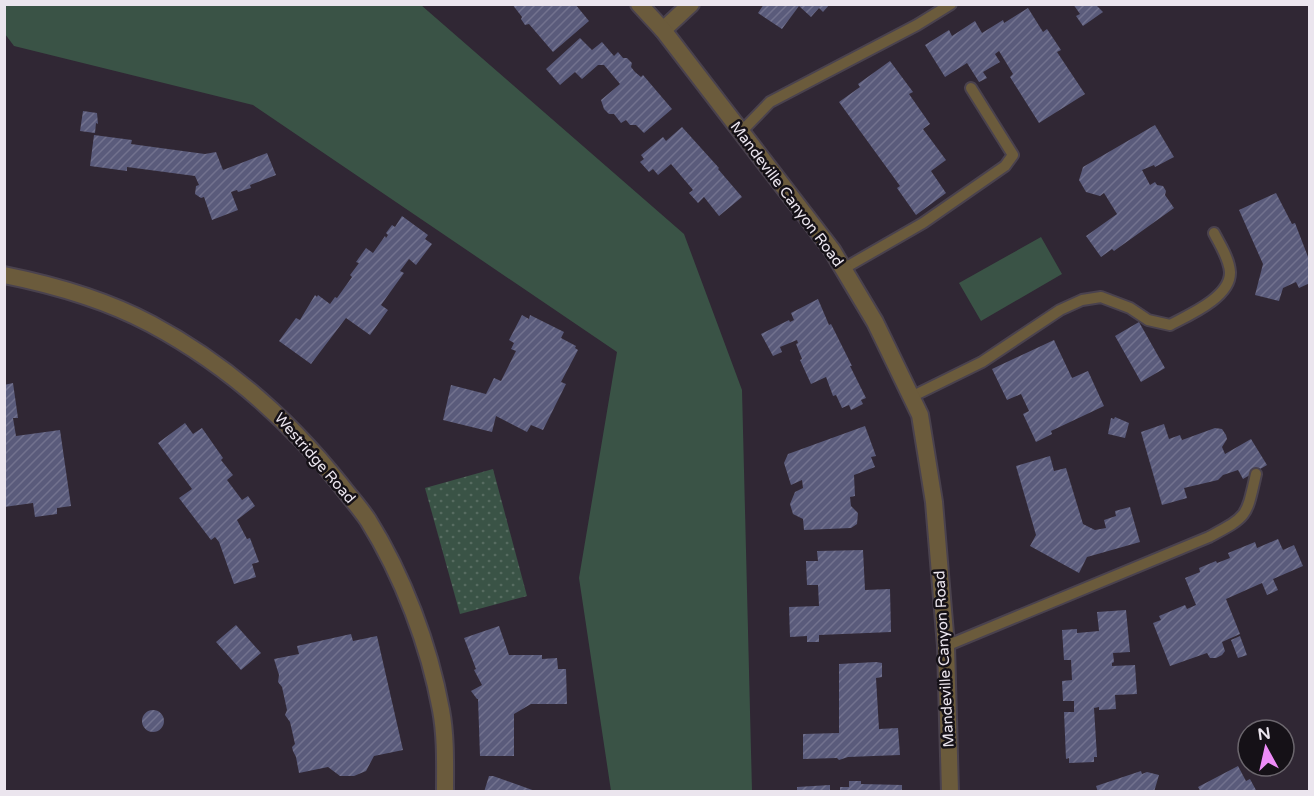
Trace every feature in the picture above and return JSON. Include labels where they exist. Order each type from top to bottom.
[{"type":"street","name":"Mandeville Canyon Road","points":[[639,4],[663,30],[832,250],[875,322],[920,416],[934,502],[946,646],[950,792]]},
{"type":"street","points":[[663,30],[691,4]]},
{"type":"street","name":"Westridge Road","points":[[4,275],[90,298],[150,323],[209,359],[246,388],[273,411],[323,463],[372,527],[386,551],[418,627],[442,711],[446,752],[445,792]]},
{"type":"lane","points":[[741,132],[770,102],[917,25],[951,4]]},
{"type":"lane","points":[[843,269],[923,223],[1005,166],[1013,154],[971,88]]},
{"type":"lane","points":[[911,398],[982,362],[1060,310],[1082,300],[1101,297],[1130,308],[1148,320],[1170,325],[1200,309],[1225,290],[1230,274],[1227,260],[1214,233]]},
{"type":"lane","points":[[946,646],[1209,537],[1238,521],[1248,509],[1256,474]]},
{"type":"green space","points":[[5,4],[421,5],[684,234],[742,390],[752,791],[611,791],[579,578],[617,352],[253,105],[14,46],[5,34]]},
{"type":"green space","points":[[1041,237],[1062,274],[981,321],[959,283]]},
{"type":"green space","points":[[493,469],[527,596],[460,614],[425,488]]},
{"type":"building","points":[[512,4],[575,4],[589,21],[553,52],[529,24],[525,25]]},
{"type":"building","points":[[764,4],[830,4],[823,12],[819,8],[811,17],[799,6],[782,29],[758,13]]},
{"type":"building","points":[[1073,4],[1095,4],[1103,12],[1083,26],[1076,16],[1080,14]]},
{"type":"building","points":[[1028,8],[1043,32],[1047,29],[1061,50],[1057,52],[1085,94],[1039,123],[1010,77],[1013,74],[999,51],[995,54],[1000,62],[983,72],[987,78],[979,82],[967,63],[945,77],[925,45],[949,30],[952,36],[975,21],[982,33]]},
{"type":"building","points":[[580,38],[592,50],[602,42],[614,56],[618,52],[623,58],[627,58],[632,63],[631,67],[635,72],[641,77],[643,75],[672,109],[644,133],[636,125],[630,125],[626,120],[621,123],[614,114],[609,114],[604,109],[601,100],[620,84],[604,65],[598,65],[582,79],[575,72],[560,85],[546,69]]},
{"type":"building","points":[[890,61],[913,92],[909,94],[930,124],[923,129],[946,160],[931,171],[946,193],[916,215],[897,188],[900,186],[839,102],[860,87],[858,84]]},
{"type":"building","points":[[83,111],[97,113],[98,124],[96,123],[95,133],[80,131]]},
{"type":"building","points":[[1155,125],[1174,157],[1155,167],[1154,165],[1142,170],[1150,185],[1155,182],[1163,186],[1166,191],[1165,195],[1174,208],[1114,251],[1112,249],[1101,257],[1086,236],[1117,214],[1104,193],[1100,196],[1086,192],[1079,180],[1083,167]]},
{"type":"building","points":[[682,127],[742,197],[719,216],[704,197],[698,203],[689,193],[693,190],[671,164],[658,175],[653,169],[649,172],[640,162],[644,159],[641,155],[663,137],[666,141]]},
{"type":"building","points":[[94,135],[132,140],[131,144],[205,154],[216,152],[223,170],[267,153],[276,175],[250,185],[251,188],[231,192],[238,210],[212,220],[204,197],[201,198],[195,194],[196,186],[199,185],[195,176],[127,167],[127,171],[90,166]]},
{"type":"building","points":[[1276,193],[1292,224],[1295,223],[1310,262],[1310,283],[1299,288],[1296,282],[1283,288],[1279,301],[1255,295],[1263,264],[1239,210]]},
{"type":"building","points":[[402,216],[428,235],[425,239],[432,244],[416,265],[409,259],[400,271],[404,273],[381,305],[388,310],[370,335],[346,318],[311,364],[279,341],[296,318],[300,320],[315,295],[330,304],[335,297],[337,298],[352,277],[350,275],[359,263],[356,262],[366,248],[373,253],[385,236],[386,238],[388,235],[386,233],[392,225],[395,227]]},
{"type":"building","points":[[818,299],[866,398],[861,400],[863,404],[851,410],[849,405],[842,408],[836,395],[833,396],[826,377],[811,384],[800,360],[802,359],[796,344],[797,340],[780,347],[782,352],[773,356],[761,334],[789,320],[790,322],[794,320],[791,313]]},
{"type":"building","points":[[522,315],[529,319],[530,315],[564,332],[561,338],[576,346],[578,350],[561,382],[566,384],[543,430],[531,425],[527,432],[496,416],[492,432],[443,420],[451,385],[486,394],[494,378],[501,381],[516,351],[511,349],[514,343],[509,340]]},
{"type":"building","points":[[1139,322],[1165,368],[1141,382],[1115,336]]},
{"type":"building","points":[[1054,340],[1072,378],[1088,371],[1104,406],[1051,431],[1052,434],[1036,442],[1023,414],[1029,411],[1021,394],[1007,400],[992,369]]},
{"type":"building","points":[[13,383],[18,418],[13,418],[16,436],[60,430],[71,506],[57,508],[57,514],[35,517],[33,503],[4,507],[4,385]]},
{"type":"building","points":[[1115,417],[1129,423],[1125,438],[1108,434],[1111,418]]},
{"type":"building","points":[[185,423],[193,434],[202,428],[233,475],[227,480],[242,500],[248,496],[255,506],[237,520],[247,539],[250,538],[259,562],[252,564],[256,577],[234,584],[219,542],[215,537],[211,540],[179,498],[192,489],[158,443]]},
{"type":"building","points":[[1164,424],[1169,439],[1180,435],[1182,440],[1215,428],[1222,429],[1227,439],[1222,447],[1225,454],[1251,439],[1267,465],[1243,479],[1238,470],[1223,475],[1218,480],[1184,488],[1187,498],[1162,505],[1141,432]]},
{"type":"building","points":[[865,426],[876,456],[871,457],[875,467],[854,475],[855,496],[850,497],[851,506],[858,513],[857,524],[851,528],[804,530],[803,519],[793,514],[790,504],[795,492],[803,488],[802,480],[791,485],[784,463],[788,454]]},
{"type":"building","points":[[1050,456],[1054,471],[1066,468],[1083,524],[1095,530],[1106,528],[1104,520],[1116,516],[1115,511],[1130,507],[1140,542],[1087,557],[1079,573],[1030,546],[1036,535],[1016,466]]},
{"type":"building","points":[[1278,539],[1283,550],[1294,545],[1303,566],[1273,579],[1278,590],[1267,595],[1262,583],[1226,599],[1240,634],[1222,642],[1225,651],[1222,655],[1210,658],[1207,653],[1170,666],[1153,623],[1161,620],[1159,616],[1185,605],[1187,609],[1196,605],[1185,578],[1200,572],[1199,568],[1230,558],[1228,553],[1255,542],[1257,548]]},
{"type":"building","points":[[863,550],[865,590],[890,589],[891,632],[819,635],[819,642],[807,642],[807,636],[790,637],[789,607],[819,606],[818,585],[807,585],[806,561],[818,561],[817,551]]},
{"type":"building","points":[[1126,610],[1130,652],[1113,653],[1112,666],[1135,665],[1137,694],[1115,695],[1116,709],[1094,708],[1097,757],[1094,757],[1094,762],[1069,763],[1069,758],[1066,759],[1064,712],[1074,712],[1074,701],[1063,701],[1062,681],[1072,680],[1071,660],[1064,660],[1062,630],[1077,629],[1077,633],[1099,631],[1097,612]]},
{"type":"building","points":[[236,625],[261,653],[241,670],[216,642]]},
{"type":"building","points":[[499,626],[509,655],[542,655],[542,659],[557,658],[558,669],[566,669],[567,704],[531,704],[514,714],[514,756],[480,756],[478,699],[471,691],[482,685],[474,670],[476,669],[464,638]]},
{"type":"building","points":[[351,634],[353,641],[377,636],[403,750],[374,756],[366,771],[354,776],[340,776],[328,767],[299,773],[292,747],[295,744],[290,722],[285,715],[287,710],[282,687],[278,682],[279,675],[274,659],[299,654],[297,646]]},
{"type":"building","points":[[1240,636],[1247,655],[1238,658],[1231,640]]},
{"type":"building","points":[[882,663],[882,677],[876,678],[879,729],[898,728],[900,755],[848,757],[839,760],[837,758],[803,759],[803,734],[839,733],[839,664]]},
{"type":"building","points":[[153,710],[161,713],[164,721],[161,729],[153,732],[145,729],[142,721],[145,713]]},
{"type":"building","points":[[1236,767],[1236,778],[1244,778],[1246,781],[1250,779],[1257,792],[1201,792],[1198,787]]},
{"type":"building","points":[[1141,771],[1142,774],[1147,772],[1159,775],[1154,792],[1098,792],[1096,786]]},
{"type":"building","points":[[489,776],[493,776],[538,792],[484,792]]},
{"type":"building","points":[[849,781],[861,781],[861,784],[902,785],[902,792],[840,792],[840,787],[849,787]]},
{"type":"building","points":[[830,785],[830,792],[797,792],[797,787]]}]
